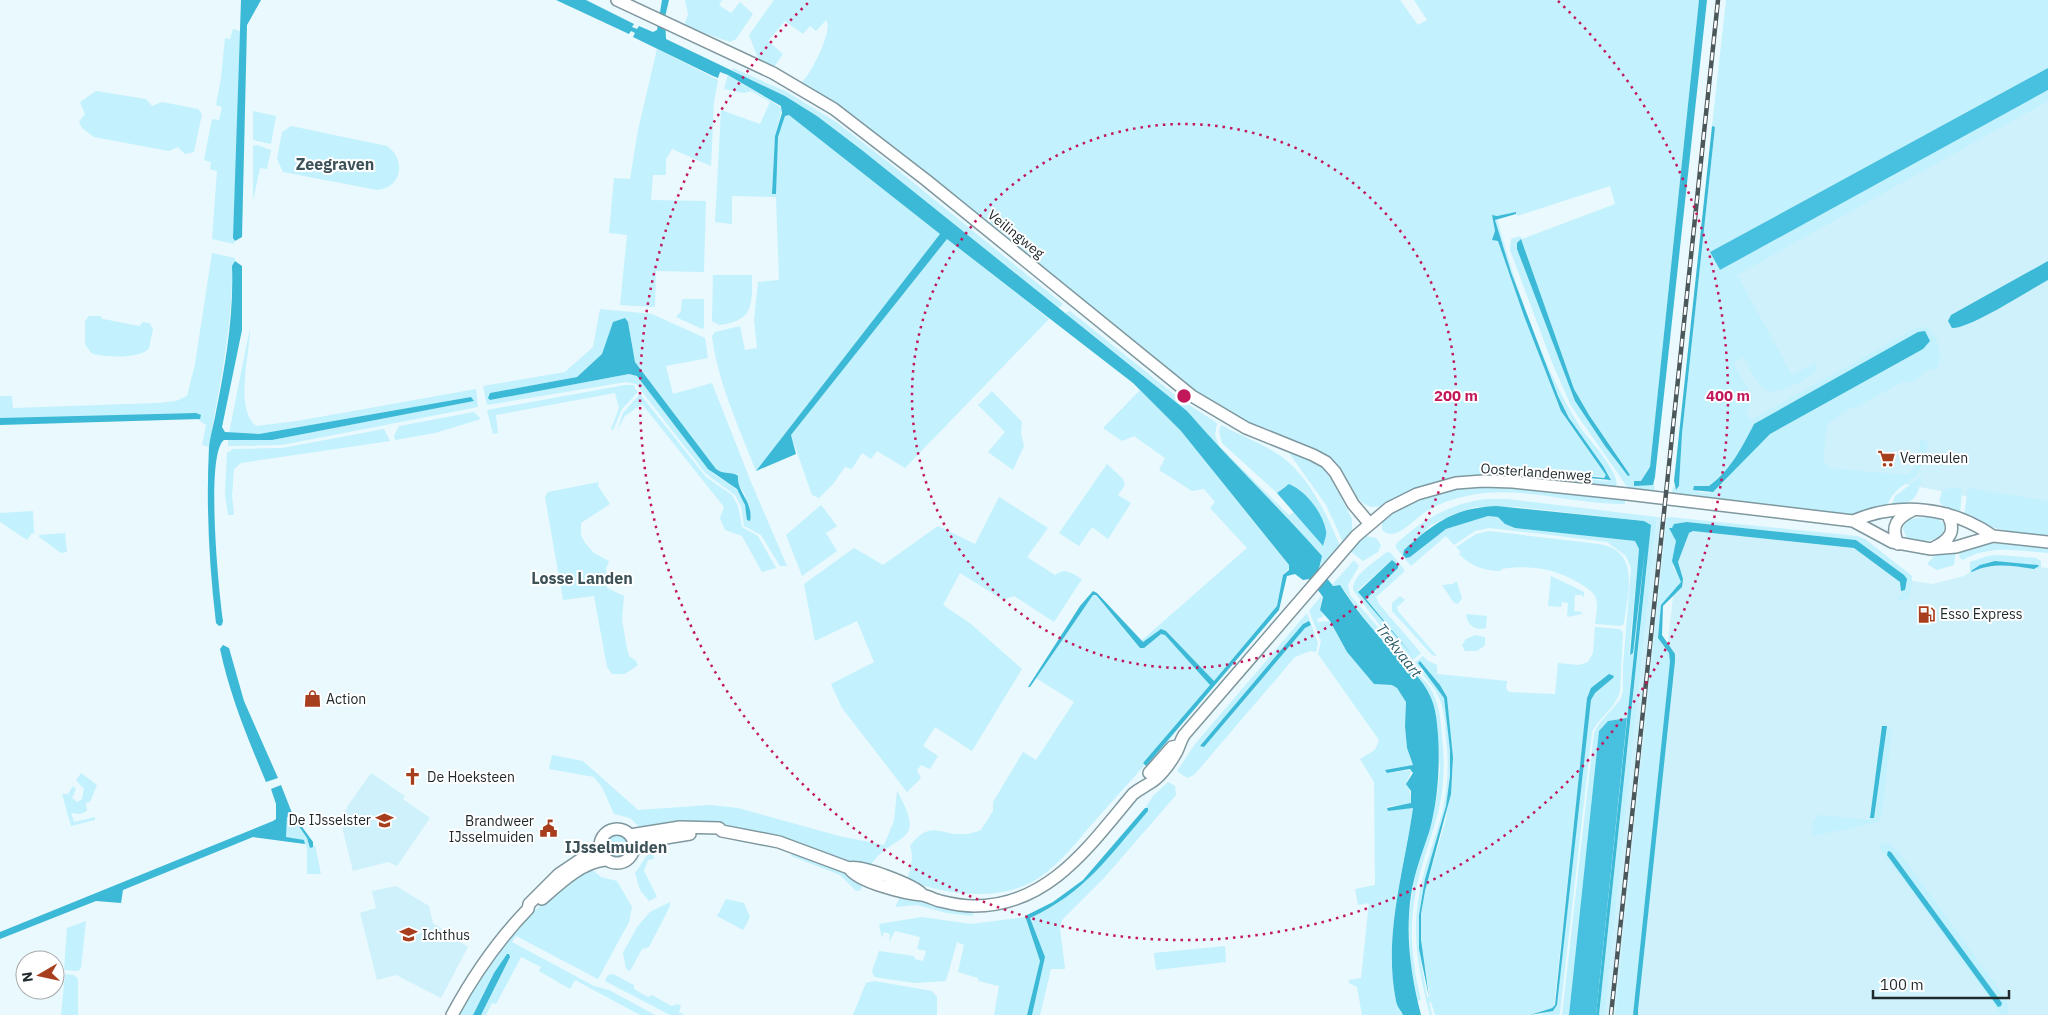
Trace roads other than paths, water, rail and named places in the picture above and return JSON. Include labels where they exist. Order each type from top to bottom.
[{"type":"street","name":"Veilingweg","points":[[616,0],[773,73],[834,109],[926,180],[1192,396],[1246,428],[1326,462],[1335,472],[1353,504],[1369,523]]},
{"type":"street","name":"Oosterlandenweg","points":[[630,835],[680,827],[719,828],[722,831],[779,842],[849,868],[851,871],[867,879],[901,892],[922,895],[955,904],[982,906],[1010,901],[1039,890],[1068,868],[1143,785],[1144,780],[1162,758],[1172,747],[1177,746],[1323,573],[1369,523],[1389,508],[1417,494],[1456,483],[1483,481],[1513,482],[1853,522],[1898,544],[1932,548],[1956,547],[1993,536]]},
{"type":"street","name":"Oosterlandenweg","points":[[1853,522],[1890,510],[1914,509],[1947,514],[1993,536],[2048,542]]},
{"type":"street","points":[[1898,544],[1894,531],[1895,524],[1899,518],[1914,509]]},
{"type":"street","points":[[1932,548],[1945,542],[1951,534],[1952,524],[1947,514]]},
{"type":"street","points":[[452,1015],[480,966],[528,908],[529,904],[550,882],[599,847],[602,837],[611,830],[620,829],[630,835],[634,847],[632,855],[623,863],[614,864],[605,860],[594,862],[582,869],[533,908],[528,908]]},
{"type":"street","name":"Oosterlandenweg","points":[[634,847],[659,838],[689,834],[718,834],[722,831]]},
{"type":"street","points":[[599,847],[605,860]]},
{"type":"railway","points":[[1611,1015],[1718,0]]},
{"type":"place","name":"Vermeulen","points":[[1886,458]]},
{"type":"place","name":"Esso Express","points":[[1926,614]]},
{"type":"place","name":"Action","points":[[312,699]]},
{"type":"place","name":"De Hoeksteen","points":[[413,777]]},
{"type":"place","name":"De IJsselster","points":[[385,820]]},
{"type":"place","name":"Brandweer IJsselmuiden","points":[[548,829]]},
{"type":"place","name":"Ichthus","points":[[408,935]]},
{"type":"district","name":"Zeegraven","points":[[335,164]]},
{"type":"district","name":"Losse Landen","points":[[582,578]]},
{"type":"district","name":"IJsselmuiden","points":[[616,847]]},
{"type":"water label","name":"Trekvaart","points":[[1399,650]]}]
